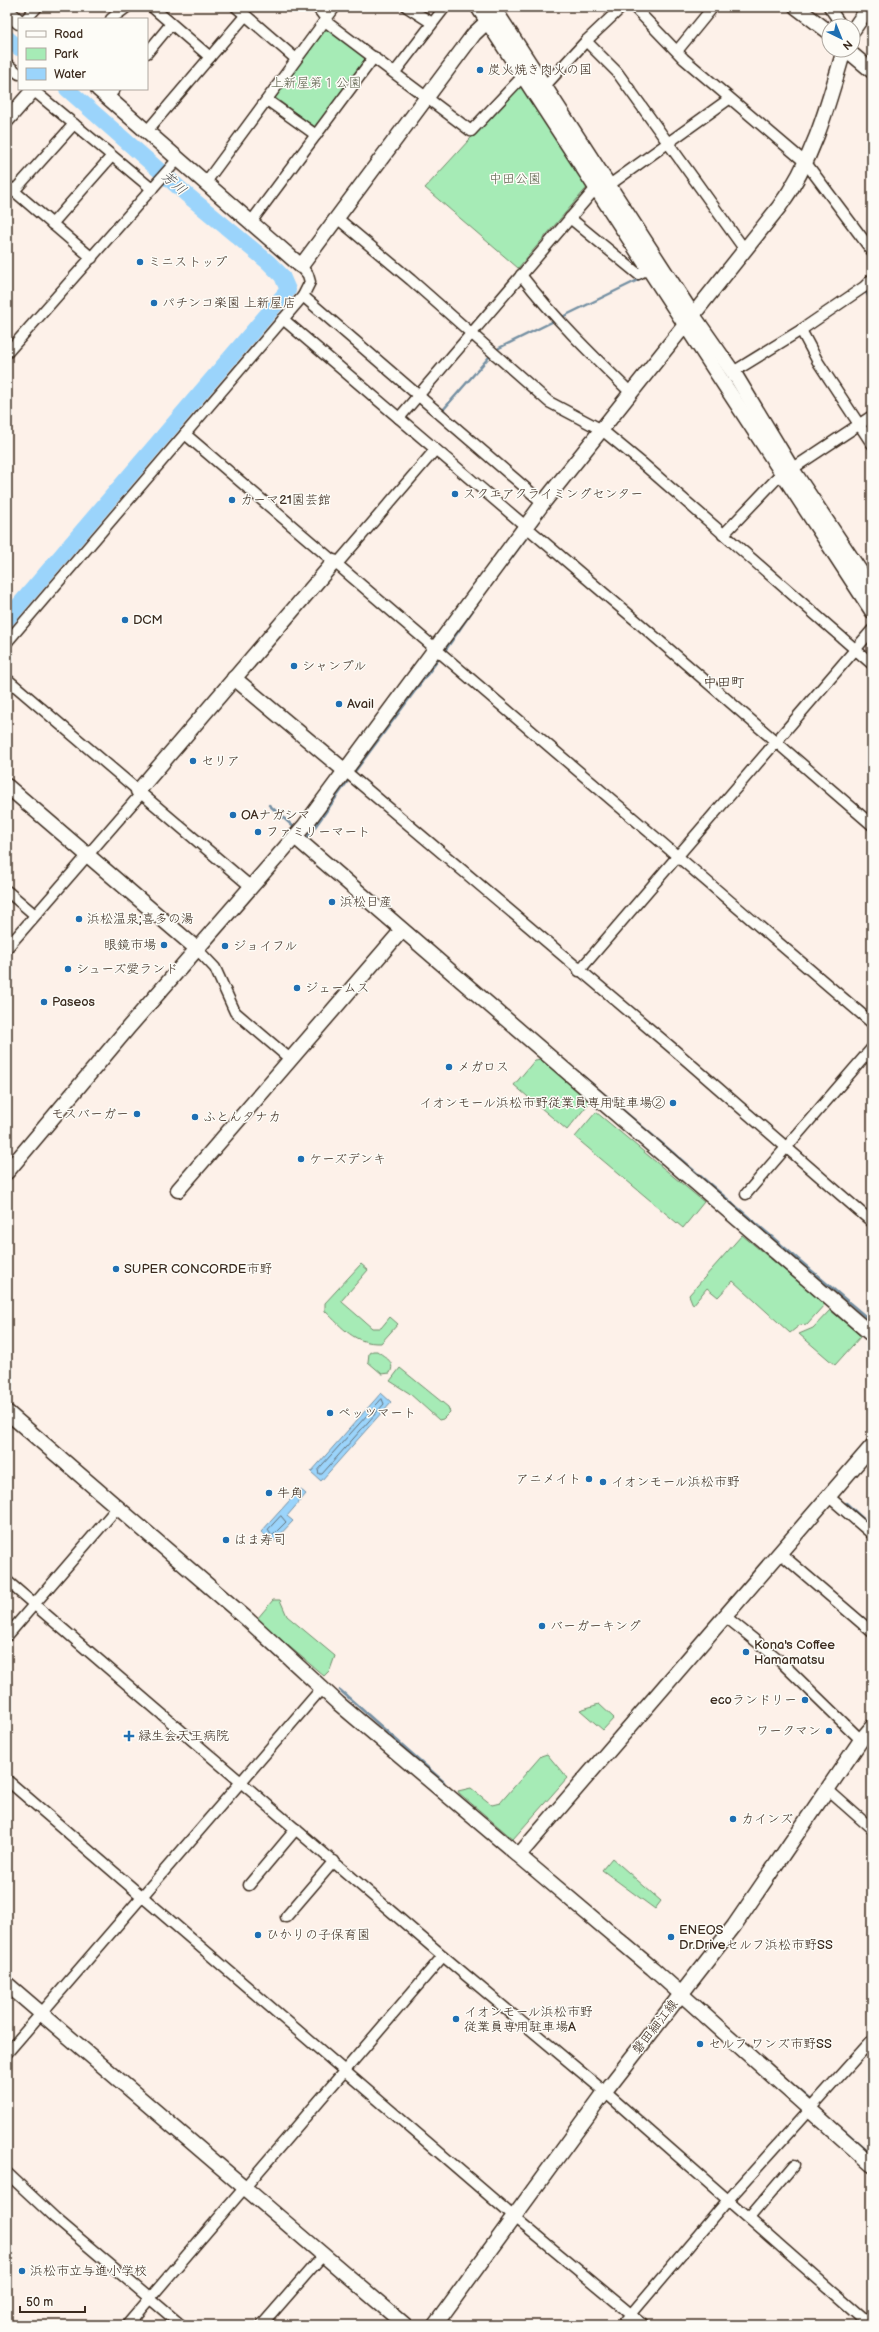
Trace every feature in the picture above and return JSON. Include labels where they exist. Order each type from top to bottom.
[{"type":"street","points":[[27,18],[37,7]]},
{"type":"street","points":[[112,18],[127,7]]},
{"type":"street","points":[[152,7],[210,57]]},
{"type":"street","points":[[236,7],[296,59]]},
{"type":"street","points":[[317,7],[326,20],[428,96],[472,131],[524,76]]},
{"type":"street","points":[[206,182],[335,7]]},
{"type":"street","points":[[407,7],[432,23]]},
{"type":"street","points":[[395,72],[445,7]]},
{"type":"street","points":[[478,7],[495,12],[544,87],[648,269],[733,372],[787,470],[872,590]]},
{"type":"street","points":[[544,87],[586,41],[622,7]]},
{"type":"street","points":[[634,7],[676,51],[728,98],[806,163],[872,251]]},
{"type":"street","points":[[676,51],[713,7]]},
{"type":"street","points":[[796,7],[821,26]]},
{"type":"street","points":[[829,7],[837,18]]},
{"type":"street","points":[[861,18],[869,7]]},
{"type":"street","points":[[7,11],[18,21]]},
{"type":"street","points":[[495,12],[524,76],[602,187],[787,470],[872,611]]},
{"type":"street","points":[[301,266],[474,34],[495,12]]},
{"type":"street","points":[[146,131],[246,16]]},
{"type":"street","points":[[148,51],[172,24]]},
{"type":"street","points":[[586,41],[617,72],[745,250]]},
{"type":"street","points":[[251,222],[374,57]]},
{"type":"street","points":[[7,1172],[284,847],[299,841],[344,770],[436,649],[543,503],[787,197],[806,163],[841,58]]},
{"type":"street","points":[[857,58],[872,71]]},
{"type":"street","points":[[7,64],[18,73]]},
{"type":"street","points":[[7,120],[33,90],[74,124],[110,157],[154,186]]},
{"type":"street","points":[[7,642],[284,319],[303,296],[310,282],[308,275],[301,266],[206,182],[176,161],[107,92]]},
{"type":"street","points":[[399,418],[570,218],[602,187],[668,142],[728,98]]},
{"type":"street","points":[[267,100],[316,135]]},
{"type":"street","points":[[74,124],[11,188],[92,258]]},
{"type":"street","points":[[52,224],[110,157]]},
{"type":"street","points":[[7,353],[176,161]]},
{"type":"street","points":[[337,218],[472,333],[549,402],[602,430],[723,535],[772,575],[872,664]]},
{"type":"street","points":[[570,218],[638,274],[648,269]]},
{"type":"street","points":[[521,275],[561,324],[631,393]]},
{"type":"street","points":[[733,372],[801,330],[872,279]]},
{"type":"street","points":[[303,296],[543,503]]},
{"type":"street","points":[[284,319],[872,825]]},
{"type":"street","points":[[801,330],[818,362],[872,444]]},
{"type":"street","points":[[723,535],[787,470],[872,416]]},
{"type":"street","points":[[185,434],[872,1024]]},
{"type":"street","points":[[7,948],[139,796],[138,791],[234,678],[436,450]]},
{"type":"street","points":[[579,971],[872,630]]},
{"type":"street","points":[[234,678],[344,770],[872,1222]]},
{"type":"street","points":[[7,679],[250,886]]},
{"type":"street","points":[[7,786],[162,917],[197,949],[215,968],[235,1012],[290,1059]]},
{"type":"street","points":[[299,841],[872,1335]]},
{"type":"street","points":[[7,891],[35,915]]},
{"type":"street","points":[[178,1190],[402,930]]},
{"type":"street","points":[[746,1194],[872,1048]]},
{"type":"street","points":[[7,1412],[247,1619],[322,1688],[681,1994],[872,2165]]},
{"type":"street","points":[[519,1855],[726,1617],[729,1610],[872,1446]]},
{"type":"street","points":[[828,1496],[872,1534]]},
{"type":"street","points":[[7,1636],[117,1508]]},
{"type":"street","points":[[780,1553],[872,1632]]},
{"type":"street","points":[[7,1581],[443,1956],[605,2092],[869,2322]]},
{"type":"street","points":[[726,1617],[777,1658],[861,1740]]},
{"type":"street","points":[[7,2053],[322,1688]]},
{"type":"street","name":"磐田細江線","points":[[435,2325],[605,2092],[734,1926],[861,1740],[872,1728]]},
{"type":"street","points":[[7,1780],[514,2218],[644,2325]]},
{"type":"street","points":[[828,1790],[872,1828]]},
{"type":"street","points":[[249,1885],[296,1828]]},
{"type":"street","points":[[286,1917],[334,1861]]},
{"type":"street","points":[[128,2325],[244,2187],[443,1956]]},
{"type":"street","points":[[7,1984],[41,2014],[110,2070],[405,2325]]},
{"type":"street","points":[[622,2325],[728,2200],[808,2109],[872,2040]]},
{"type":"street","points":[[749,2218],[794,2164]]},
{"type":"street","points":[[7,2173],[55,2218],[181,2325]]},
{"type":"street","points":[[262,2325],[323,2255]]},
{"type":"green space","name":"上新屋第１公園","points":[[326,26],[367,56],[315,127],[274,97]]},
{"type":"green space","name":"中田公園","points":[[523,81],[590,184],[518,268],[425,188]]},
{"type":"green space","points":[[542,1059],[590,1102],[567,1130],[514,1085],[535,1060]]},
{"type":"green space","points":[[596,1112],[704,1202],[683,1228],[575,1137]]},
{"type":"green space","points":[[742,1235],[825,1304],[807,1324],[800,1325],[790,1333],[733,1281],[718,1297],[707,1288],[693,1305],[689,1295]]},
{"type":"green space","points":[[361,1264],[368,1270],[342,1300],[342,1302],[372,1328],[381,1328],[390,1317],[398,1324],[381,1343],[372,1343],[356,1338],[325,1311],[325,1303]]},
{"type":"green space","points":[[830,1310],[861,1336],[835,1365],[799,1334],[813,1328]]},
{"type":"green space","points":[[377,1351],[389,1360],[392,1366],[390,1373],[382,1374],[368,1362],[369,1353]]},
{"type":"green space","points":[[400,1368],[448,1407],[450,1412],[443,1419],[439,1420],[409,1393],[390,1381]]},
{"type":"green space","points":[[273,1600],[280,1600],[287,1616],[335,1656],[330,1670],[324,1676],[257,1619]]},
{"type":"green space","points":[[599,1704],[614,1718],[603,1730],[580,1710]]},
{"type":"green space","points":[[547,1754],[567,1778],[513,1839],[458,1791],[471,1788],[492,1805],[500,1803],[541,1756]]},
{"type":"green space","points":[[612,1858],[661,1901],[655,1909],[602,1870]]},
{"type":"water","points":[[381,1393],[391,1402],[321,1481],[311,1472]]},
{"type":"water","points":[[300,1489],[306,1494],[287,1516],[293,1521],[273,1542],[261,1532]]},
{"type":"waterway","name":"芳川","points":[[7,38],[18,47]]},
{"type":"waterway","points":[[7,619],[288,290],[282,276],[268,262],[186,194],[68,90]]},
{"type":"waterway","points":[[560,318],[642,278]]},
{"type":"waterway","points":[[863,293],[866,292],[872,302]]},
{"type":"waterway","points":[[499,348],[556,320]]},
{"type":"waterway","points":[[445,412],[443,410],[490,356]]},
{"type":"waterway","points":[[533,529],[544,513]]},
{"type":"waterway","points":[[507,564],[530,533]]},
{"type":"waterway","points":[[444,652],[480,600]]},
{"type":"waterway","points":[[353,774],[441,656]]},
{"type":"waterway","points":[[307,838],[350,778]]},
{"type":"waterway","points":[[269,805],[296,829]]},
{"type":"waterway","points":[[330,858],[488,995]]},
{"type":"waterway","points":[[577,1071],[872,1322]]},
{"type":"waterway","points":[[846,1503],[872,1527]]},
{"type":"waterway","points":[[340,1690],[444,1782]]},
{"type":"waterway","points":[[797,2088],[810,2099]]},
{"type":"waterway","points":[[844,2130],[872,2155]]},
{"type":"place","name":"炭火焼き肉火の国","points":[[480,70]]},
{"type":"place","name":"ミニストップ","points":[[140,262]]},
{"type":"place","name":"パチンコ楽園 上新屋店","points":[[154,303]]},
{"type":"place","name":"スクエアクライミングセンター","points":[[455,494]]},
{"type":"place","name":"カーマ21園芸館","points":[[232,500]]},
{"type":"place","name":"DCM","points":[[125,620]]},
{"type":"place","name":"シャンブル","points":[[294,666]]},
{"type":"place","name":"Avail","points":[[339,704]]},
{"type":"place","name":"セリア","points":[[193,761]]},
{"type":"place","name":"OAナガシマ","points":[[233,815]]},
{"type":"place","name":"ファミリーマート","points":[[258,832]]},
{"type":"place","name":"浜松日産","points":[[332,902]]},
{"type":"place","name":"浜松温泉;喜多の湯","points":[[79,919]]},
{"type":"place","name":"眼鏡市場","points":[[164,945]]},
{"type":"place","name":"ジョイフル","points":[[225,946]]},
{"type":"place","name":"シューズ愛ランド","points":[[68,969]]},
{"type":"place","name":"ジェームス","points":[[297,988]]},
{"type":"place","name":"Paseos","points":[[44,1002]]},
{"type":"place","name":"メガロス","points":[[449,1067]]},
{"type":"place","name":"イオンモール浜松市野従業員専用駐車場②","points":[[673,1103]]},
{"type":"place","name":"モスバーガー","points":[[137,1114]]},
{"type":"place","name":"ふとんタナカ","points":[[195,1117]]},
{"type":"place","name":"ケーズデンキ","points":[[301,1159]]},
{"type":"place","name":"SUPER CONCORDE市野","points":[[116,1269]]},
{"type":"place","name":"ペッツマート","points":[[330,1413]]},
{"type":"place","name":"アニメイト","points":[[589,1479]]},
{"type":"place","name":"イオンモール浜松市野","points":[[603,1482]]},
{"type":"place","name":"牛角","points":[[269,1493]]},
{"type":"place","name":"はま寿司","points":[[226,1540]]},
{"type":"place","name":"バーガーキング","points":[[542,1626]]},
{"type":"place","name":"Kona's Coffee Hamamatsu","points":[[746,1652]]},
{"type":"place","name":"ecoランドリー","points":[[805,1700]]},
{"type":"place","name":"ワークマン","points":[[829,1731]]},
{"type":"place","name":"緑生会天王病院","points":[[129,1736]]},
{"type":"place","name":"カインズ","points":[[733,1819]]},
{"type":"place","name":"ひかりの子保育園","points":[[258,1935]]},
{"type":"place","name":"ENEOS Dr.Driveセルフ浜松市野SS","points":[[671,1937]]},
{"type":"place","name":"イオンモール浜松市野 従業員専用駐車場A","points":[[456,2019]]},
{"type":"place","name":"セルフ ワンズ市野SS","points":[[700,2044]]},
{"type":"place","name":"浜松市立与進小学校","points":[[22,2271]]},
{"type":"district","name":"中田町","points":[[724,682]]}]
